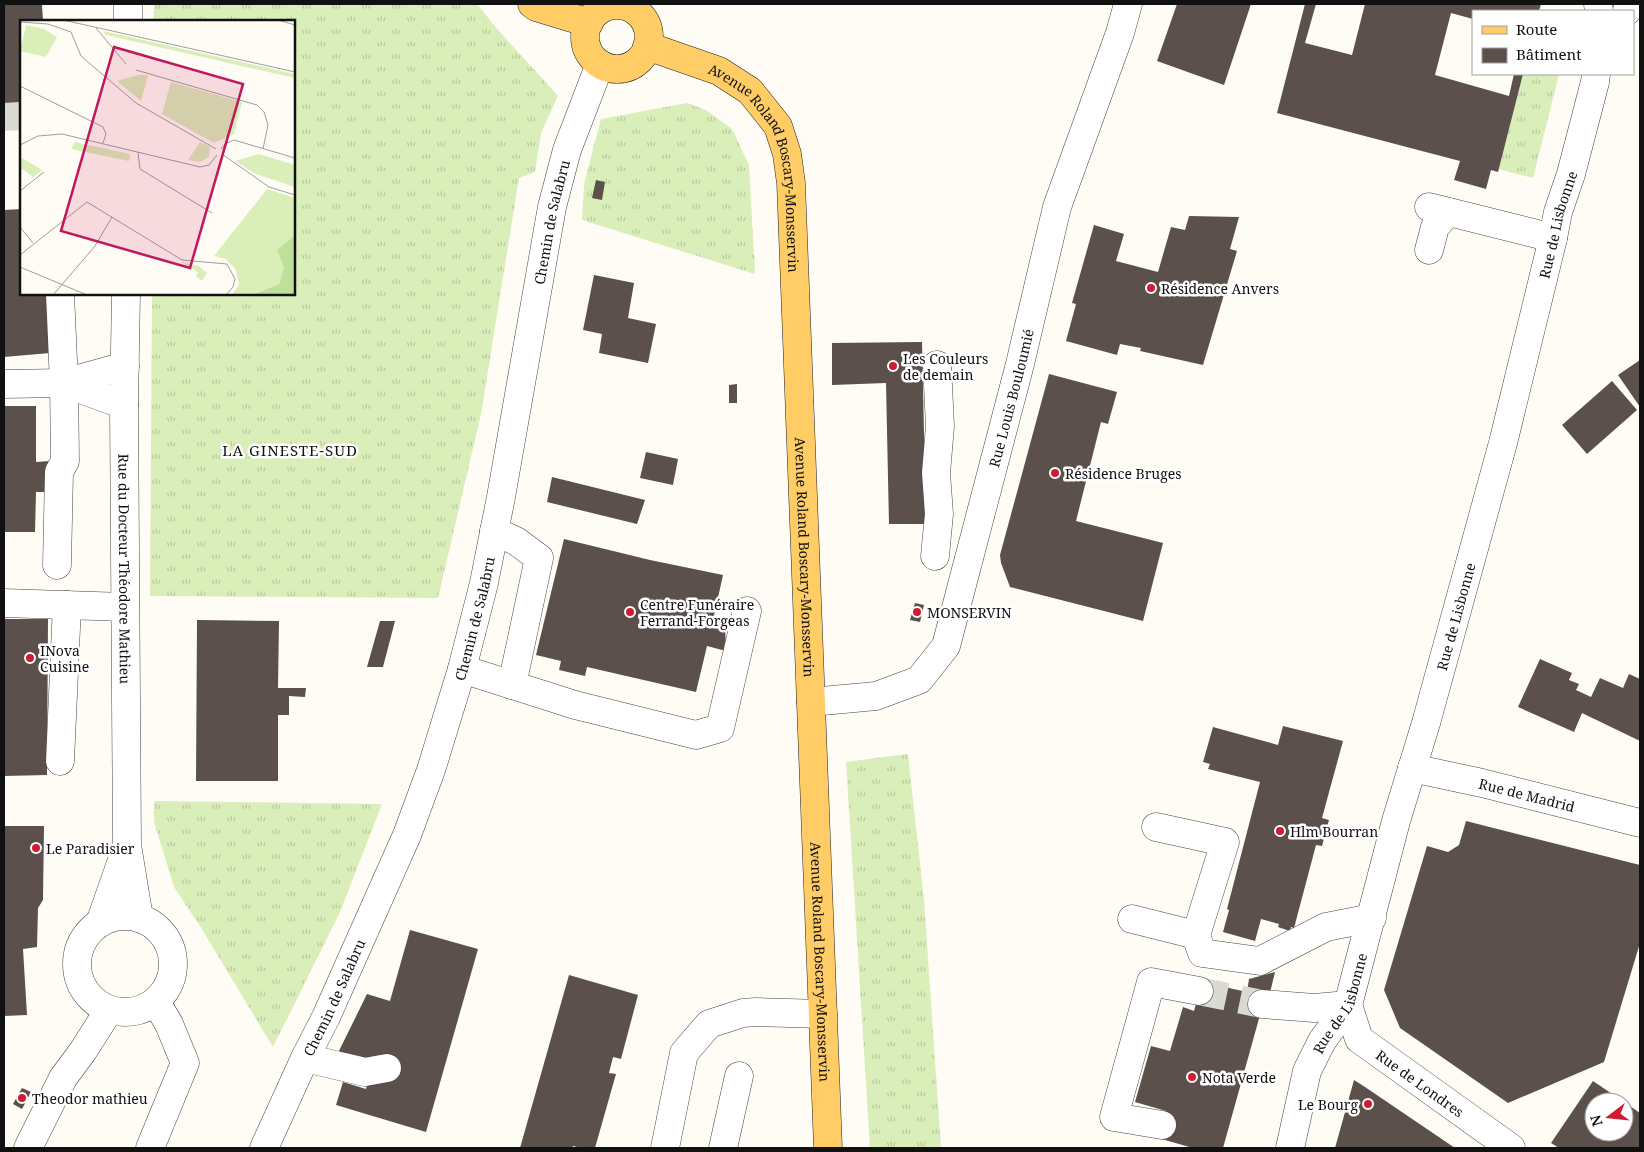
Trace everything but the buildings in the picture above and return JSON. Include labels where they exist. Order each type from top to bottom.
[{"type":"main road","points":[[532,4],[536,7],[589,22]]},
{"type":"main road","points":[[618,5],[627,5],[642,18],[647,26],[649,36],[647,46],[643,55],[636,62],[619,69],[609,68],[593,58],[588,50],[586,32],[589,22],[600,10],[618,5]]},
{"type":"main road","name":"Avenue Roland Boscary-Monsservin","points":[[647,46],[719,71],[750,91],[778,126],[788,154],[792,193],[828,1148]]},
{"type":"street","points":[[128,4],[128,20]]},
{"type":"street","name":"Rue Louis Bouloumié","points":[[811,702],[876,696],[919,680],[946,646],[1020,364],[1057,207],[1120,33],[1128,4]]},
{"type":"street","name":"Chemin de Salabru","points":[[264,1148],[408,836],[431,770],[462,669],[484,582],[552,207],[567,150],[600,64]]},
{"type":"street","name":"Rue de Lisbonne","points":[[1290,1148],[1308,1071],[1322,1041],[1348,1005],[1396,820],[1503,443],[1558,212],[1571,174],[1596,82],[1596,75]]},
{"type":"street","points":[[1429,250],[1438,209],[1553,238]]},
{"type":"street","points":[[57,565],[58,472],[65,461],[60,295]]},
{"type":"street","name":"Rue du Docteur Théodore Mathieu","points":[[126,295],[124,405],[127,845],[139,918]]},
{"type":"street","points":[[935,556],[939,514],[936,473],[940,426],[937,365]]},
{"type":"street","points":[[4,384],[64,383],[125,366]]},
{"type":"street","points":[[64,383],[124,405]]},
{"type":"street","points":[[494,531],[516,540],[539,558],[512,685]]},
{"type":"street","points":[[4,603],[125,608]]},
{"type":"street","points":[[60,761],[67,605]]},
{"type":"street","points":[[462,669],[574,705],[696,735],[720,728],[747,611]]},
{"type":"street","name":"Rue de Madrid","points":[[1412,768],[1482,783],[1640,824]]},
{"type":"street","points":[[1156,827],[1226,842],[1196,935],[1202,953],[1260,961],[1326,927],[1372,918]]},
{"type":"street","name":"Rue du Docteur Théodore Mathieu","points":[[110,1010],[96,1003],[86,992],[79,978],[77,962],[80,947],[88,933],[100,923],[127,845]]},
{"type":"street","points":[[28,1148],[63,1078],[84,1051],[110,1010],[126,1013],[142,1010],[156,1002],[166,991],[172,978],[174,963],[171,948],[164,935],[153,925],[139,918],[126,916],[112,918],[100,923]]},
{"type":"street","points":[[1132,919],[1196,935]]},
{"type":"street","points":[[1162,1125],[1114,1117],[1151,982],[1199,992]]},
{"type":"street","points":[[150,1148],[185,1064],[169,1024],[156,1002]]},
{"type":"street","points":[[1262,1004],[1314,1008],[1348,1005]]},
{"type":"street","name":"Rue de Londres","points":[[1348,1005],[1359,1039],[1511,1148]]},
{"type":"street","points":[[665,1148],[684,1054],[709,1024],[743,1013],[823,1014]]},
{"type":"street","points":[[305,1058],[365,1072],[387,1068]]},
{"type":"street","points":[[723,1148],[739,1076]]},
{"type":"green space","points":[[154,4],[477,4],[558,96],[541,133],[535,172],[519,178],[481,414],[438,598],[150,596],[152,295],[295,295],[295,20],[154,20]]},
{"type":"green space","points":[[1523,75],[1559,75],[1533,178],[1498,169]]},
{"type":"green space","points":[[687,103],[706,110],[732,129],[749,165],[755,274],[582,220],[584,184],[601,119]]},
{"type":"green space","points":[[908,754],[924,900],[941,1148],[870,1148],[846,762]]},
{"type":"green space","points":[[154,801],[382,804],[340,912],[273,1047],[200,926],[174,887],[154,822]]},
{"type":"tunnel","points":[[4,117],[20,116]]},
{"type":"tunnel","points":[[1199,991],[1262,1004]]},
{"type":"place","name":"Résidence Anvers","points":[[1151,288]]},
{"type":"place","name":"Les Couleurs de demain","points":[[893,366]]},
{"type":"place","name":"Résidence Bruges","points":[[1055,473]]},
{"type":"place","name":"Centre Funéraire Ferrand-Forgeas","points":[[630,612]]},
{"type":"place","name":"MONSERVIN","points":[[917,612]]},
{"type":"place","name":"INova Cuisine","points":[[30,658]]},
{"type":"place","name":"Hlm Bourran","points":[[1280,831]]},
{"type":"place","name":"Le Paradisier","points":[[36,848]]},
{"type":"place","name":"Nota Verde","points":[[1192,1077]]},
{"type":"place","name":"Theodor mathieu","points":[[22,1098]]},
{"type":"place","name":"Le Bourg","points":[[1368,1104]]},
{"type":"district","name":"LA GINESTE-SUD","points":[[290,450]]}]
